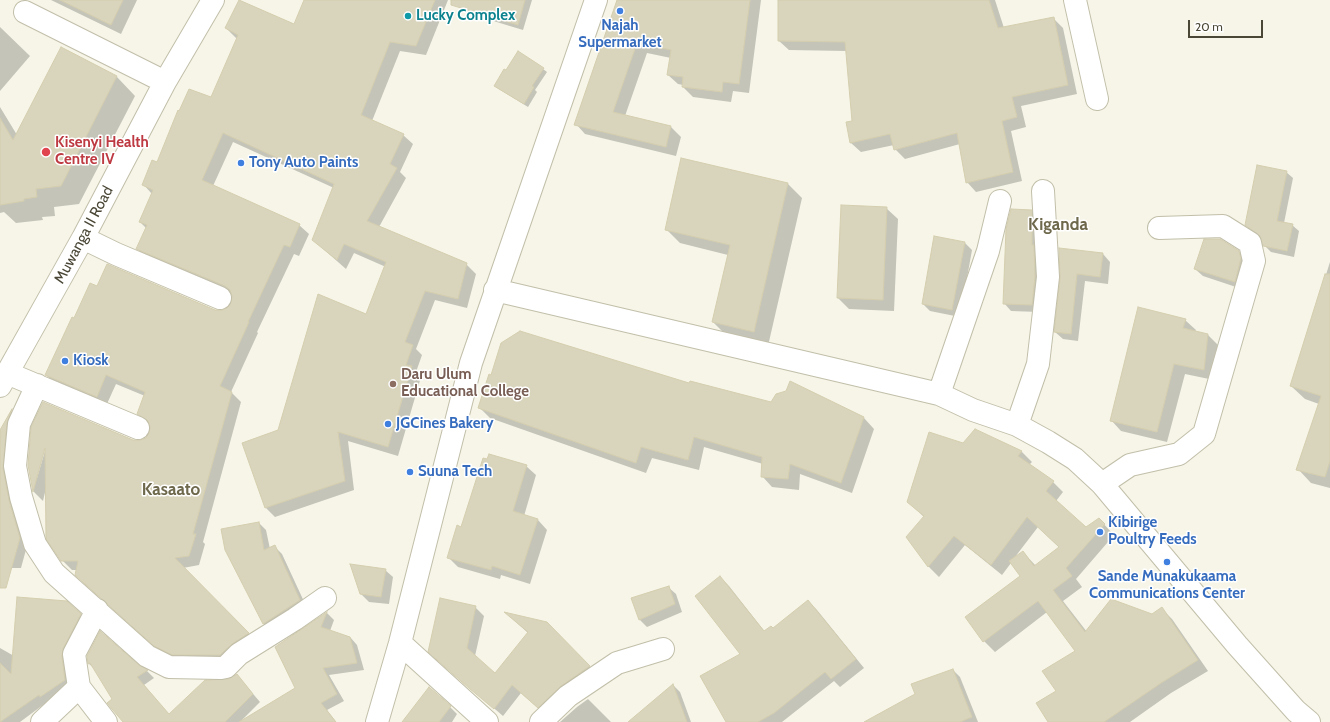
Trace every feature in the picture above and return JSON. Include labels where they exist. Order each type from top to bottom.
[{"type":"street","name":"Muwanga II Road","points":[[4,380],[83,238],[164,82],[213,0]]},
{"type":"street","points":[[377,722],[400,643],[471,363],[596,0]]},
{"type":"street","points":[[1075,0],[1097,99]]},
{"type":"street","points":[[26,12],[164,82]]},
{"type":"street","points":[[1017,425],[1038,364],[1048,277],[1043,191]]},
{"type":"street","points":[[939,394],[988,251],[1000,202]]},
{"type":"street","points":[[1102,484],[1130,465],[1179,454],[1204,434],[1254,261],[1250,243],[1223,226],[1159,228]]},
{"type":"street","points":[[83,238],[116,254],[220,298]]},
{"type":"street","points":[[495,290],[939,394],[973,410],[1017,425],[1075,459],[1102,484],[1237,645],[1296,711],[1309,722]]},
{"type":"street","points":[[4,380],[37,385],[138,428]]},
{"type":"street","points":[[37,385],[19,424],[15,466],[21,497],[35,544],[54,573],[147,656],[169,667],[226,667],[239,654],[295,619],[324,598]]},
{"type":"street","points":[[97,610],[74,654],[79,688],[106,722]]},
{"type":"street","points":[[400,643],[486,722]]},
{"type":"street","points":[[541,722],[568,696],[617,663],[662,649]]},
{"type":"street","points":[[42,722],[79,688]]},
{"type":"building","points":[[60,0],[123,0],[111,25]]},
{"type":"building","points":[[239,0],[294,24],[304,0],[435,0],[416,46],[390,42],[361,115],[404,134],[390,164],[397,168],[367,221],[467,263],[458,299],[425,291],[405,342],[413,345],[406,365],[412,366],[388,447],[338,432],[345,481],[265,508],[242,443],[278,430],[318,294],[366,314],[386,262],[344,244],[337,260],[312,240],[334,184],[223,133],[202,180],[300,224],[290,247],[284,245],[220,386],[232,392],[193,534],[196,534],[189,556],[175,558],[249,633],[232,644],[220,655],[172,655],[154,646],[75,575],[78,561],[61,561],[46,539],[45,448],[33,492],[28,465],[31,427],[43,402],[133,440],[146,438],[149,433],[150,427],[148,421],[137,414],[145,392],[106,375],[97,397],[45,375],[72,317],[74,318],[90,283],[97,286],[107,264],[215,310],[227,308],[231,303],[232,296],[230,290],[225,286],[136,249],[147,225],[139,222],[153,190],[142,185],[152,160],[157,162],[178,110],[179,111],[189,89],[211,97],[238,35],[225,28]]},
{"type":"building","points":[[451,0],[525,0],[518,25],[451,5]]},
{"type":"building","points":[[617,0],[750,0],[739,84],[723,82],[722,92],[682,87],[683,77],[667,75],[671,50],[637,43],[613,112],[671,126],[666,147],[574,125]]},
{"type":"building","points":[[778,0],[989,0],[998,28],[1054,17],[1068,85],[1012,97],[1017,117],[1002,121],[1013,172],[966,183],[957,133],[894,150],[890,134],[850,143],[846,122],[852,121],[845,42],[778,41]]},
{"type":"building","points":[[61,47],[117,76],[61,186],[36,189],[37,197],[0,205],[0,118],[13,140]]},
{"type":"building","points":[[518,51],[544,68],[532,86],[534,87],[524,104],[494,86],[504,69],[506,70]]},
{"type":"building","points":[[681,158],[788,183],[754,332],[712,322],[730,245],[665,230]]},
{"type":"building","points":[[1257,165],[1287,171],[1277,221],[1293,224],[1287,251],[1263,246],[1260,236],[1245,225]]},
{"type":"building","points":[[841,205],[887,207],[883,300],[837,298]]},
{"type":"building","points":[[1011,209],[1032,210],[1032,245],[1034,245],[1035,277],[1032,305],[1003,304],[1006,229]]},
{"type":"building","points":[[934,236],[965,242],[952,310],[922,304]]},
{"type":"building","points":[[1204,239],[1220,239],[1239,251],[1241,258],[1235,282],[1194,269]]},
{"type":"building","points":[[1059,248],[1103,253],[1100,277],[1077,274],[1071,334],[1054,332],[1060,278]]},
{"type":"building","points":[[1325,274],[1330,274],[1330,461],[1325,477],[1296,470],[1321,396],[1290,386]]},
{"type":"building","points":[[1138,307],[1186,319],[1183,328],[1208,334],[1204,370],[1174,364],[1157,432],[1110,421]]},
{"type":"building","points":[[520,331],[689,383],[690,381],[771,402],[776,394],[786,391],[790,381],[864,417],[841,483],[790,464],[788,479],[761,477],[762,457],[694,437],[688,460],[641,447],[636,463],[478,408],[489,374],[491,375],[501,343]]},
{"type":"building","points":[[12,409],[7,423],[3,468],[9,500],[20,538],[6,588],[0,588],[0,430]]},
{"type":"building","points":[[975,429],[1022,451],[1018,456],[1054,481],[1046,491],[1086,527],[1099,518],[1105,524],[1066,568],[1072,576],[1053,590],[1085,632],[1111,599],[1152,614],[1162,607],[1198,660],[1104,722],[1048,722],[1036,703],[1056,691],[1042,671],[1075,651],[1038,601],[983,642],[965,617],[1020,576],[1009,561],[1023,551],[1034,566],[1059,547],[1027,517],[991,565],[954,536],[928,567],[906,537],[924,516],[907,502],[929,432],[963,443]]},
{"type":"building","points":[[489,454],[527,465],[513,511],[538,519],[520,575],[492,566],[491,570],[447,558],[457,525],[461,527],[483,458],[487,459]]},
{"type":"building","points":[[259,522],[264,550],[275,545],[300,600],[263,624],[225,550],[221,529]]},
{"type":"building","points":[[350,564],[386,569],[381,597],[360,594]]},
{"type":"building","points":[[720,576],[764,631],[771,626],[773,628],[808,600],[856,659],[831,679],[825,672],[774,713],[758,722],[726,722],[700,676],[740,654],[695,596]]},
{"type":"building","points":[[669,586],[675,604],[639,620],[631,598]]},
{"type":"building","points":[[17,597],[67,601],[81,614],[63,649],[62,656],[65,680],[40,697],[39,695],[0,722],[0,663],[11,674]]},
{"type":"building","points":[[440,598],[476,606],[467,648],[495,673],[528,632],[504,612],[547,622],[590,666],[561,686],[538,708],[512,685],[494,709],[428,652]]},
{"type":"building","points":[[327,612],[321,627],[350,637],[357,663],[323,668],[337,694],[321,703],[336,722],[239,722],[295,688],[275,647]]},
{"type":"building","points":[[100,631],[139,665],[148,670],[137,677],[169,714],[205,680],[228,679],[237,674],[253,694],[225,722],[123,722],[107,703],[112,699],[90,663],[88,664],[87,656]]},
{"type":"building","points":[[953,669],[972,717],[960,722],[864,722],[915,694],[911,684]]},
{"type":"building","points":[[673,684],[687,722],[628,722]]},
{"type":"building","points":[[429,687],[451,706],[439,722],[402,722]]},
{"type":"place","name":"Najah Supermarket","points":[[620,11]]},
{"type":"place","name":"Lucky Complex","points":[[408,16]]},
{"type":"place","name":"Kisenyi Health Centre IV","points":[[46,152]]},
{"type":"place","name":"Tony Auto Paints","points":[[241,163]]},
{"type":"place","name":"Kiosk","points":[[65,361]]},
{"type":"place","name":"Daru Ulum Educational College","points":[[393,384]]},
{"type":"place","name":"JGCines Bakery","points":[[388,424]]},
{"type":"place","name":"Suuna Tech","points":[[410,472]]},
{"type":"place","name":"Kibirige Poultry Feeds","points":[[1100,532]]},
{"type":"place","name":"Sande Munakukaama Communications Center","points":[[1167,562]]},
{"type":"district","name":"Kiganda","points":[[1058,225]]},
{"type":"district","name":"Kasaato","points":[[171,490]]}]
